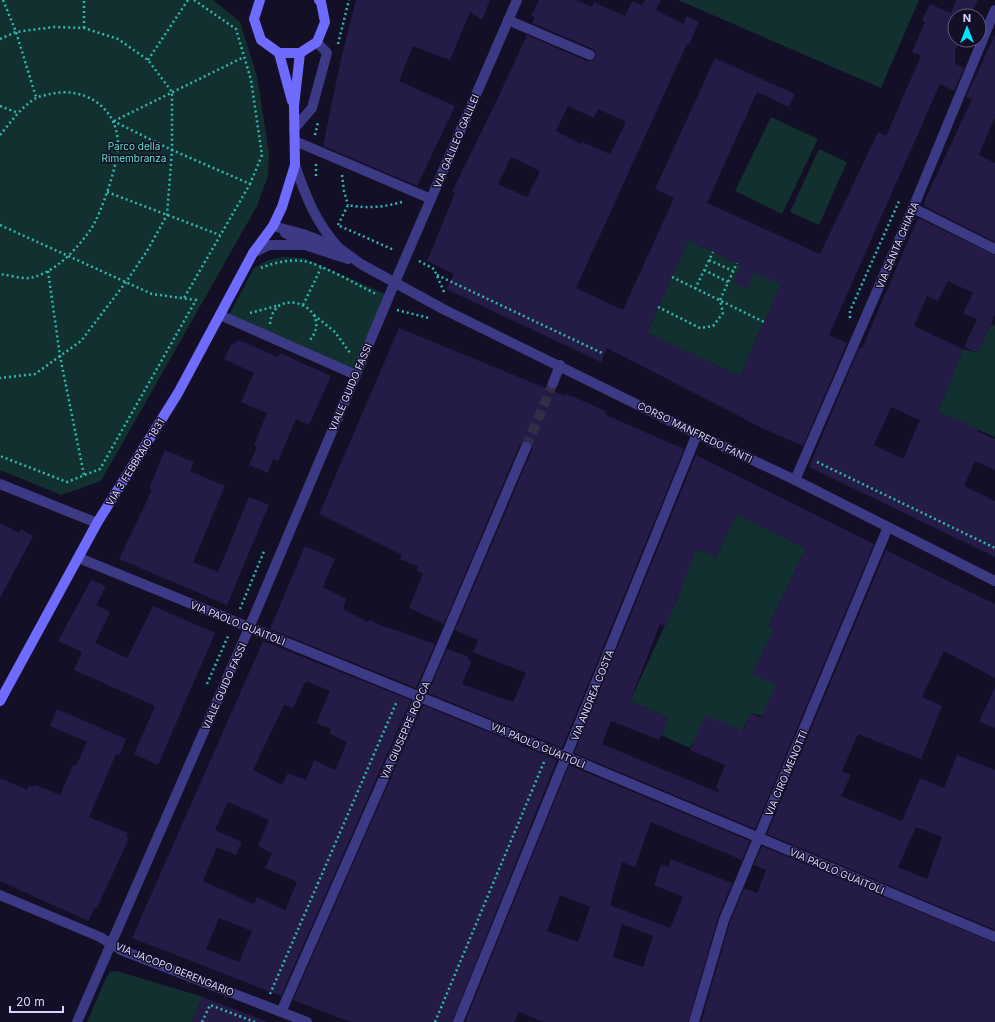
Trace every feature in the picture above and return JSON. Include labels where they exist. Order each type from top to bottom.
[{"type":"street","points":[[260,0],[254,19],[261,40],[279,53],[300,53],[317,42],[325,22],[321,1]]},
{"type":"street","name":"VIA GALILEO GALILEI","points":[[395,282],[517,0]]},
{"type":"street","name":"VIA SANTA CHIARA","points":[[987,28],[995,10]]},
{"type":"street","points":[[508,20],[590,55]]},
{"type":"street","points":[[294,129],[312,108],[327,53],[317,42]]},
{"type":"street","name":"VIA SANTA CHIARA","points":[[795,480],[913,208],[978,48]]},
{"type":"street","points":[[279,53],[294,106]]},
{"type":"street","points":[[294,106],[300,53]]},
{"type":"street","name":"VIA 3 FEBBRAIO 1831","points":[[0,701],[97,523],[178,393],[253,253],[273,226],[282,207],[295,165],[294,106]]},
{"type":"street","points":[[295,141],[431,199]]},
{"type":"street","points":[[295,165],[312,211],[324,230],[339,248],[361,264]]},
{"type":"street","points":[[913,208],[995,249]]},
{"type":"street","points":[[273,226],[303,234],[339,248]]},
{"type":"street","points":[[273,226],[308,246],[361,264]]},
{"type":"street","points":[[253,253],[269,245],[308,246]]},
{"type":"street","name":"CORSO MANFREDO FANTI","points":[[361,264],[384,275],[443,309],[697,434],[795,480],[888,528],[995,580]]},
{"type":"street","name":"VIALE GUIDO FASSI","points":[[77,1022],[110,943],[249,628],[395,282]]},
{"type":"street","points":[[220,314],[275,340],[356,375]]},
{"type":"street","points":[[553,383],[560,366]]},
{"type":"street","name":"VIA ANDREA COSTA","points":[[458,1022],[568,757],[697,434]]},
{"type":"street","name":"VIA GIUSEPPE ROCCA","points":[[281,1012],[420,696],[526,447]]},
{"type":"street","points":[[0,484],[97,523]]},
{"type":"street","name":"VIA CIRO MENOTTI","points":[[694,1022],[724,920],[888,528]]},
{"type":"street","name":"VIA PAOLO GUAITOLI","points":[[79,558],[568,757],[995,937]]},
{"type":"street","name":"VIA JACOPO BERENGARIO","points":[[0,895],[100,937],[121,950],[307,1022]]},
{"type":"path","points":[[3,0],[16,32],[36,97]]},
{"type":"path","points":[[84,0],[84,28]]},
{"type":"path","points":[[148,60],[188,0]]},
{"type":"path","points":[[184,298],[250,184],[262,155],[251,80],[236,29],[194,0]]},
{"type":"path","points":[[0,39],[16,32],[54,27],[84,28],[118,39],[148,60],[172,92],[172,150],[166,215],[147,251],[126,282],[81,341],[35,374],[0,378]]},
{"type":"path","points":[[113,121],[244,56]]},
{"type":"path","points":[[0,135],[18,113],[36,97],[63,91],[80,93],[99,104],[113,121],[172,150],[250,184]]},
{"type":"path","points":[[0,106],[18,113]]},
{"type":"path","points":[[0,274],[29,278],[48,271],[68,256],[91,228],[107,192],[117,164],[118,143],[113,121]]},
{"type":"path","points":[[338,225],[348,205],[341,170],[344,162]]},
{"type":"path","points":[[107,192],[220,235]]},
{"type":"path","points":[[348,205],[361,208],[384,207],[403,202],[415,192]]},
{"type":"path","points":[[0,225],[152,294],[196,300],[100,469],[67,482],[0,456]]},
{"type":"path","points":[[695,289],[713,252]]},
{"type":"path","points":[[709,260],[733,271]]},
{"type":"path","points":[[257,270],[273,263],[303,261],[376,294],[398,311]]},
{"type":"path","points":[[658,307],[700,328],[713,326],[723,313],[720,300],[737,263]]},
{"type":"path","points":[[303,305],[320,268]]},
{"type":"path","points":[[704,270],[728,282]]},
{"type":"path","points":[[48,271],[60,356],[84,475]]},
{"type":"path","points":[[373,300],[384,275]]},
{"type":"path","points":[[437,275],[604,354]]},
{"type":"path","points":[[672,278],[764,322]]},
{"type":"path","points":[[231,320],[264,308],[281,305],[288,302],[303,305],[335,332],[350,353]]},
{"type":"path","points":[[275,340],[270,328],[270,321],[272,315],[281,305]]},
{"type":"path","points":[[295,348],[302,347],[313,337],[316,330],[314,315]]},
{"type":"path","points":[[343,369],[353,346]]},
{"type":"path","points":[[805,457],[995,548]]},
{"type":"path","points":[[206,688],[268,542]]},
{"type":"path","points":[[265,1006],[402,689]]},
{"type":"path","points":[[435,1022],[549,750]]},
{"type":"path","points":[[202,1022],[210,1005],[255,1022]]},
{"type":"green space","name":"Parco della Rimembranza","points":[[0,0],[213,0],[240,22],[257,76],[269,153],[268,176],[257,206],[101,481],[61,495],[0,470]]},
{"type":"green space","points":[[678,0],[919,0],[881,88]]},
{"type":"green space","points":[[771,117],[818,139],[782,214],[735,191]]},
{"type":"green space","points":[[819,149],[847,162],[819,225],[790,212]]},
{"type":"green space","points":[[688,240],[781,284],[740,376],[647,333]]},
{"type":"green space","points":[[283,257],[304,258],[385,294],[352,371],[229,315],[254,268],[268,260]]},
{"type":"green space","points":[[991,324],[995,326],[995,437],[938,412],[963,349],[977,353]]},
{"type":"green space","points":[[736,514],[806,548],[768,626],[792,637],[811,650],[762,716],[751,713],[742,732],[707,716],[690,748],[661,735],[669,718],[630,701],[679,595],[673,570],[687,545],[716,557]]},
{"type":"green space","points":[[117,971],[203,997],[192,1022],[87,1022],[106,978],[110,972]]},
{"type":"building","points":[[356,0],[490,0],[482,20],[470,12],[450,60],[413,46],[399,81],[455,106],[417,186],[323,146],[341,59]]},
{"type":"building","points":[[539,0],[576,0],[592,7],[594,2],[625,16],[632,1],[642,5],[645,0],[661,0],[656,10],[683,24],[687,16],[699,22],[689,45],[687,44],[576,288],[623,310],[674,198],[655,189],[715,58],[795,94],[789,107],[757,92],[707,203],[820,254],[878,132],[886,136],[921,56],[912,52],[925,22],[922,20],[930,4],[947,11],[947,48],[956,48],[955,63],[964,68],[954,91],[940,84],[829,335],[847,343],[803,446],[762,428],[607,348],[601,362],[446,289],[454,274],[427,261],[455,193],[452,192],[527,35],[587,61],[591,61],[596,58],[596,54],[593,49],[532,23],[535,17],[531,16]],"holes":[[[568,106],[594,118],[598,109],[626,122],[610,154],[582,142],[581,144],[556,131]],[[511,157],[540,171],[527,197],[498,184]],[[688,240],[741,265],[733,283],[747,289],[754,272],[781,284],[740,376],[647,333]]]},
{"type":"building","points":[[956,0],[978,0],[974,8],[953,8]]},
{"type":"building","points":[[995,35],[995,117],[979,155],[995,163],[995,242],[924,206],[924,202],[972,99],[966,97]]},
{"type":"building","points":[[918,218],[995,255],[995,315],[977,353],[964,347],[977,319],[963,313],[973,293],[948,281],[938,301],[927,296],[914,326],[963,349],[938,412],[978,429],[977,431],[995,439],[995,470],[975,461],[964,486],[995,501],[995,557],[809,467],[859,348],[862,348]],"holes":[[[891,407],[920,420],[903,459],[874,445]]]},
{"type":"building","points":[[399,328],[565,396],[566,394],[588,403],[605,411],[606,415],[684,449],[562,748],[428,693],[447,649],[467,656],[471,663],[462,684],[513,702],[526,673],[473,652],[478,640],[455,630],[532,450],[531,443],[525,441],[520,444],[444,624],[409,608],[423,574],[416,570],[418,567],[400,559],[402,555],[319,514]]},
{"type":"building","points":[[237,341],[241,341],[278,357],[280,353],[331,376],[309,425],[296,419],[278,461],[273,459],[268,473],[249,465],[257,447],[254,445],[267,413],[241,402],[254,373],[224,359],[231,345]]},
{"type":"building","points":[[165,450],[194,462],[190,471],[225,486],[193,562],[218,572],[249,497],[269,505],[227,605],[119,559],[152,490],[149,488]]},
{"type":"building","points":[[696,455],[874,544],[755,829],[574,753]],"holes":[[[736,514],[806,548],[768,626],[774,628],[752,674],[776,684],[761,718],[751,713],[743,731],[706,715],[690,750],[725,765],[716,787],[720,793],[602,744],[611,721],[659,740],[669,718],[630,701],[660,624],[666,626],[697,549],[716,557]]]},
{"type":"building","points":[[0,523],[19,533],[21,529],[33,536],[0,598]]},
{"type":"building","points":[[305,546],[335,559],[323,587],[346,599],[343,609],[368,622],[370,620],[386,628],[387,627],[435,644],[416,688],[270,629]]},
{"type":"building","points":[[886,550],[995,604],[995,678],[944,651],[922,697],[942,706],[921,759],[858,734],[842,771],[851,775],[841,796],[902,821],[920,778],[944,788],[957,755],[995,770],[995,930],[767,834]],"holes":[[[916,827],[942,837],[927,879],[898,867]]]},
{"type":"building","points":[[91,580],[106,586],[96,605],[110,612],[95,643],[127,658],[153,606],[215,633],[158,765],[134,754],[155,706],[74,670],[82,652],[58,641]]},
{"type":"building","points":[[263,641],[411,700],[281,996],[132,938]],"holes":[[[306,681],[330,691],[316,723],[331,729],[330,734],[347,742],[335,770],[314,760],[306,780],[288,773],[282,785],[253,770],[284,705],[293,708]],[[228,802],[269,820],[258,846],[272,853],[265,868],[297,882],[285,910],[257,897],[254,904],[203,881],[217,847],[236,855],[242,842],[215,830]],[[219,918],[252,931],[239,962],[206,949]]]},
{"type":"building","points":[[995,687],[995,728],[979,722]]},
{"type":"building","points":[[423,705],[557,760],[452,1022],[350,1022],[293,1000]]},
{"type":"building","points":[[57,709],[126,739],[119,756],[116,754],[89,817],[128,833],[126,837],[129,838],[97,908],[95,907],[88,921],[0,881],[0,778],[27,790],[29,785],[34,787],[36,785],[60,795],[73,765],[76,766],[87,742],[50,726]]},
{"type":"building","points":[[569,765],[750,841],[742,860],[651,822],[635,867],[622,862],[610,905],[670,928],[683,897],[654,885],[661,864],[668,867],[671,859],[732,883],[718,918],[688,1022],[543,1022],[519,1012],[514,1022],[465,1022]],"holes":[[[560,895],[590,907],[578,942],[547,931]],[[622,924],[653,936],[643,967],[613,957]]]},
{"type":"building","points":[[762,846],[995,943],[995,1022],[701,1022],[730,922],[744,888],[757,893],[766,870],[754,865]]},
{"type":"building","points":[[203,997],[265,1021],[265,1022],[192,1022]]},
{"type":"tunnel","points":[[526,447],[553,383]]}]
